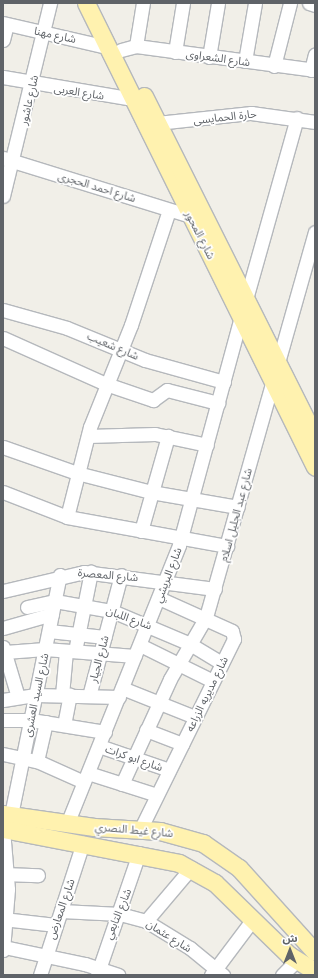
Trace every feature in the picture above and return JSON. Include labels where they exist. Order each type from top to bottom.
[{"type":"main road","name":"شارع المحور","points":[[86,3],[115,41],[133,99],[191,207],[246,298],[315,437]]},
{"type":"main road","name":"شارع المحور","points":[[99,3],[115,41],[157,122],[191,207],[241,317],[315,467]]},
{"type":"main road","name":"شارع غيط النصري","points":[[6,819],[140,830],[191,838],[224,856],[315,952]]},
{"type":"main road","name":"شارع غيط النصري","points":[[6,819],[83,843],[167,859],[191,868],[205,877],[253,919],[296,961],[315,971]]},
{"type":"main road","points":[[167,859],[182,852],[191,838]]},
{"type":"main road","points":[[205,877],[204,867],[209,859],[224,856]]},
{"type":"street","name":"شارع عاشور","points":[[3,196],[8,160],[33,84],[50,3]]},
{"type":"street","points":[[115,41],[143,3]]},
{"type":"street","points":[[175,52],[183,3]]},
{"type":"street","points":[[209,56],[218,3]]},
{"type":"street","points":[[246,62],[255,3]]},
{"type":"street","points":[[274,66],[290,3]]},
{"type":"street","points":[[309,3],[315,5]]},
{"type":"street","name":"شارع مهنا","points":[[5,24],[44,33],[115,41]]},
{"type":"street","points":[[3,40],[5,24]]},
{"type":"street","name":"شارع الشعراوى","points":[[115,41],[175,52],[313,70]]},
{"type":"street","points":[[313,70],[315,54]]},
{"type":"street","name":"شارع العربى","points":[[3,77],[33,84],[133,99]]},
{"type":"street","name":"حارة الحمايسى","points":[[157,122],[251,113],[297,118],[315,122]]},
{"type":"street","points":[[246,298],[297,118]]},
{"type":"street","name":"شارع احمد الحجرى","points":[[8,160],[169,210],[191,207]]},
{"type":"street","points":[[67,517],[88,436],[106,384],[121,351],[169,210]]},
{"type":"street","name":"شارع عبد الجليل اسلام","points":[[122,784],[178,663],[206,617],[228,546],[272,380],[315,232]]},
{"type":"street","name":"شارع شعيب","points":[[3,310],[57,324],[121,351],[224,382]]},
{"type":"street","name":"شارع البريشي","points":[[67,824],[182,538],[194,498],[241,317]]},
{"type":"street","points":[[3,338],[106,384],[153,400],[167,390],[218,403]]},
{"type":"street","points":[[88,436],[168,436],[207,445]]},
{"type":"street","points":[[141,531],[168,436]]},
{"type":"street","points":[[3,447],[78,474],[151,492],[194,498],[238,507]]},
{"type":"street","points":[[3,492],[67,517],[228,546]]},
{"type":"street","points":[[64,725],[71,651],[79,634],[92,572]]},
{"type":"street","name":"شارع المعصرة","points":[[3,591],[60,575],[92,572],[215,589]]},
{"type":"street","name":"شارع السيد العشرى","points":[[3,949],[5,920],[6,819],[23,757],[60,575]]},
{"type":"street","name":"شارع الجيار","points":[[89,696],[121,575]]},
{"type":"street","points":[[21,586],[32,620]]},
{"type":"street","name":"شارع مديريه الزراعه","points":[[140,830],[196,717],[234,635],[206,617],[159,598]]},
{"type":"street","name":"شارع اللبان","points":[[27,607],[55,600],[112,611],[148,624],[190,644],[222,663]]},
{"type":"street","points":[[3,628],[52,614]]},
{"type":"street","points":[[49,630],[105,637]]},
{"type":"street","points":[[18,697],[4,649],[45,649],[100,654],[137,651],[178,663],[213,681]]},
{"type":"street","points":[[3,700],[36,695],[89,696],[120,692],[159,702],[196,717]]},
{"type":"street","points":[[3,720],[30,720],[104,732]]},
{"type":"street","points":[[37,761],[46,722]]},
{"type":"street","points":[[146,730],[182,744]]},
{"type":"street","name":"شارع ابو كرات","points":[[99,746],[169,770]]},
{"type":"street","points":[[3,754],[23,757],[86,778],[122,784],[157,795]]},
{"type":"street","name":"شارع المعارض","points":[[40,975],[83,843]]},
{"type":"street","name":"شارع التابعي","points":[[98,971],[120,914],[139,853]]},
{"type":"street","points":[[146,921],[191,868]]},
{"type":"street","points":[[5,874],[38,875]]},
{"type":"street","name":"شارع عثمان","points":[[61,911],[120,914],[146,921],[217,973]]},
{"type":"street","points":[[217,973],[253,919]]},
{"type":"street","points":[[5,920],[56,925]]},
{"type":"street","points":[[3,949],[46,956],[98,971],[118,975]]},
{"type":"street","points":[[282,975],[296,961]]}]
